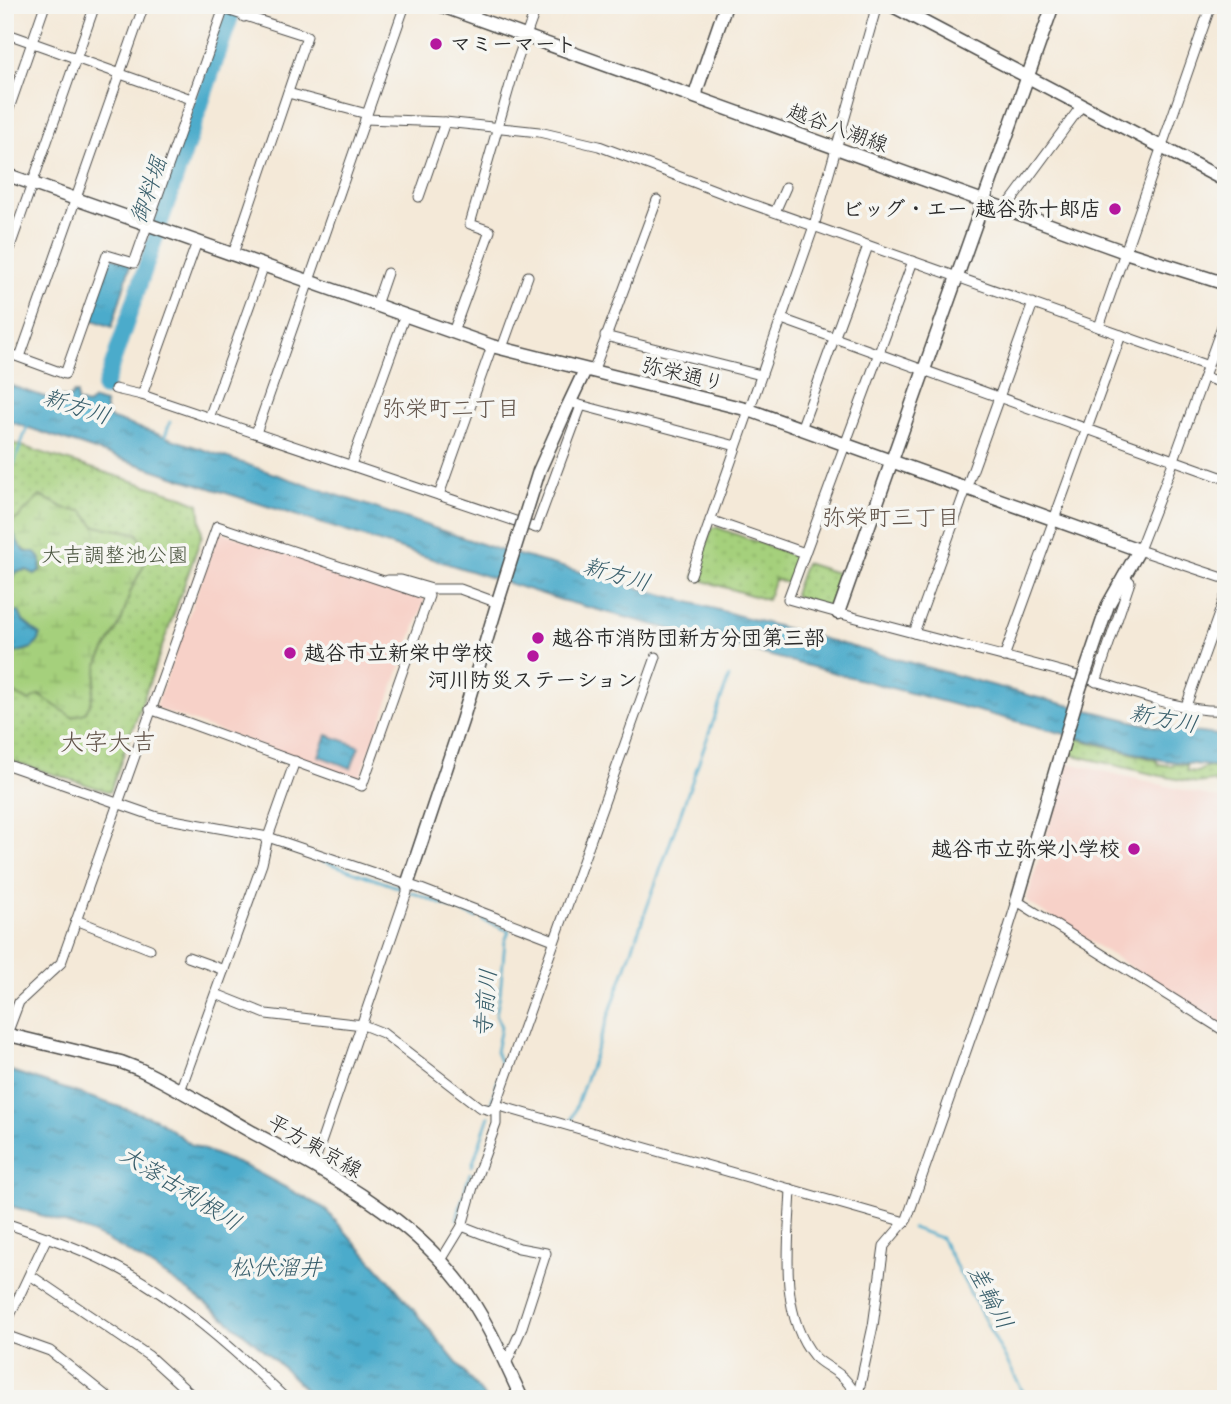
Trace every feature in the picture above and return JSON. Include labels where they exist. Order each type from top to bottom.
[{"type":"street","points":[[5,120],[45,5]]},
{"type":"street","points":[[5,261],[95,5]]},
{"type":"street","points":[[20,357],[144,5]]},
{"type":"street","points":[[242,16],[247,5]]},
{"type":"street","points":[[256,433],[405,5]]},
{"type":"street","name":"越谷八潮線","points":[[439,5],[1125,251],[1226,284]]},
{"type":"street","points":[[453,332],[490,231],[470,224],[516,64],[537,5]]},
{"type":"street","points":[[696,97],[726,5]]},
{"type":"street","points":[[691,575],[814,226],[877,5]]},
{"type":"street","points":[[891,5],[1226,181]]},
{"type":"street","points":[[838,613],[1053,5]]},
{"type":"street","points":[[1099,327],[1212,5]]},
{"type":"street","points":[[5,352],[65,374],[107,254],[134,264],[225,8],[307,36],[233,254]]},
{"type":"street","points":[[5,33],[191,99]]},
{"type":"street","points":[[288,93],[366,117],[538,132],[599,146],[869,246],[1208,366]]},
{"type":"street","points":[[1006,208],[1082,105]]},
{"type":"street","points":[[419,197],[445,122]]},
{"type":"street","name":"弥栄通り","points":[[5,174],[497,347],[749,410],[1139,550]]},
{"type":"street","points":[[775,212],[786,187]]},
{"type":"street","points":[[313,1166],[408,892],[407,885],[528,503],[547,451],[573,405],[605,336],[657,200]]},
{"type":"street","points":[[142,395],[197,242]]},
{"type":"street","points":[[801,429],[869,246]]},
{"type":"street","points":[[912,261],[788,599],[1186,705],[1226,710]]},
{"type":"street","points":[[209,418],[264,265]]},
{"type":"street","points":[[376,305],[387,273]]},
{"type":"street","points":[[439,495],[528,276]]},
{"type":"street","points":[[914,633],[1033,303]]},
{"type":"street","points":[[351,465],[405,315]]},
{"type":"street","points":[[857,1397],[873,1326],[884,1246],[905,1222],[1004,943],[1079,691],[1108,605],[1139,550],[1226,315]]},
{"type":"street","points":[[782,319],[1226,479]]},
{"type":"street","points":[[1004,657],[1121,335]]},
{"type":"street","points":[[605,336],[761,375]]},
{"type":"street","points":[[1204,377],[1226,384]]},
{"type":"street","points":[[115,388],[536,528],[573,405]]},
{"type":"street","points":[[573,405],[736,446]]},
{"type":"street","points":[[710,520],[805,553]]},
{"type":"street","points":[[6,1034],[19,1002],[61,963],[150,709],[217,526],[429,596],[362,786],[150,709]]},
{"type":"street","points":[[1139,550],[1226,579]]},
{"type":"street","points":[[1096,682],[1130,582],[1123,576]]},
{"type":"street","points":[[380,580],[401,580],[432,589],[460,589],[498,601]]},
{"type":"street","points":[[1186,705],[1226,594]]},
{"type":"street","points":[[440,1262],[461,1226],[472,1187],[496,1124],[496,1105],[656,657]]},
{"type":"street","points":[[180,1091],[262,864],[268,837],[295,761]]},
{"type":"street","points":[[5,764],[157,817],[268,837],[554,940]]},
{"type":"street","points":[[1017,901],[1226,1032]]},
{"type":"street","points":[[76,920],[150,949]]},
{"type":"street","points":[[188,957],[224,970]]},
{"type":"street","points":[[216,993],[267,1014],[363,1025],[383,1032],[479,1107],[490,1110],[496,1105]]},
{"type":"street","name":"平方東京線","points":[[6,1034],[121,1062],[180,1091],[313,1166],[391,1215],[458,1281],[494,1338],[522,1399]]},
{"type":"street","points":[[496,1105],[905,1222]]},
{"type":"street","points":[[791,1189],[788,1281],[796,1318],[806,1343],[816,1358],[846,1380],[857,1397]]},
{"type":"street","points":[[5,1223],[47,1237],[112,1265],[156,1290],[250,1364],[282,1397]]},
{"type":"street","points":[[461,1226],[519,1248],[546,1253],[521,1330],[506,1364]]},
{"type":"street","points":[[5,1326],[47,1237]]},
{"type":"street","points":[[30,1275],[149,1356],[195,1399]]},
{"type":"street","points":[[5,1335],[50,1351],[110,1399]]},
{"type":"shaded area","name":"越谷市立新栄中学校","points":[[219,531],[425,599],[359,781],[155,708]]},
{"type":"shaded area","name":"越谷市立弥栄小学校","points":[[1068,763],[1226,800],[1226,1027],[1029,903],[1027,898]]},
{"type":"green space","name":"大吉調整池公園","points":[[5,441],[199,504],[202,535],[110,792],[5,759],[5,656],[32,648],[11,610],[5,610],[5,590],[17,543],[12,526],[5,517]]},
{"type":"green space","points":[[40,496],[69,510],[83,511],[95,526],[137,533],[147,552],[121,622],[99,661],[91,703],[85,713],[72,717],[39,695],[29,701],[16,694],[5,697],[5,656],[32,648],[19,612],[5,610],[5,588],[15,572],[27,570],[35,574],[41,570],[41,559],[19,547],[9,521],[17,519]]},
{"type":"green space","points":[[716,527],[798,557],[789,584],[775,579],[767,600],[694,578],[712,528]]},
{"type":"green space","points":[[805,563],[843,575],[830,607],[796,597],[794,594]]},
{"type":"green space","points":[[1074,738],[1156,760],[1159,764],[1187,765],[1187,771],[1197,772],[1206,767],[1226,769],[1226,789],[1212,781],[1197,783],[1069,754]]},
{"type":"water","points":[[111,257],[131,263],[112,327],[90,319]]},
{"type":"water","name":"新方川","points":[[5,384],[54,400],[58,396],[69,399],[74,393],[77,394],[77,402],[87,405],[94,400],[105,403],[107,417],[493,548],[1035,697],[1165,729],[1226,736],[1226,768],[1162,760],[561,600],[5,420]]},
{"type":"water","points":[[5,517],[22,548],[26,552],[35,552],[41,559],[40,570],[35,574],[27,570],[16,572],[5,588]]},
{"type":"water","points":[[5,610],[19,612],[23,621],[40,635],[39,641],[32,648],[5,656]]},
{"type":"water","points":[[327,735],[359,746],[351,768],[319,756]]},
{"type":"water","name":"松伏溜井","points":[[5,1069],[156,1119],[192,1145],[249,1168],[324,1208],[390,1281],[486,1399],[314,1399],[246,1335],[142,1260],[90,1232],[5,1204]]},
{"type":"waterway","name":"御料堀","points":[[104,389],[235,5]]},
{"type":"waterway","points":[[164,439],[170,422]]},
{"type":"waterway","points":[[5,488],[28,425]]},
{"type":"waterway","points":[[570,1124],[729,677]]},
{"type":"waterway","name":"寺前川","points":[[123,810],[156,821]]},
{"type":"waterway","name":"寺前川","points":[[245,837],[262,841]]},
{"type":"waterway","name":"寺前川","points":[[272,843],[403,889]]},
{"type":"waterway","name":"寺前川","points":[[411,892],[477,918]]},
{"type":"waterway","name":"寺前川","points":[[483,920],[509,931],[505,941],[496,1015],[501,1027],[496,1052],[502,1066],[491,1104]]},
{"type":"waterway","name":"寺前川","points":[[472,1166],[489,1116]]},
{"type":"waterway","name":"寺前川","points":[[465,1189],[470,1173]]},
{"type":"waterway","name":"寺前川","points":[[457,1219],[464,1193]]},
{"type":"waterway","name":"差輪川","points":[[912,1228],[941,1238],[1027,1399]]},
{"type":"place","name":"マミーマート","points":[[436,44]]},
{"type":"place","name":"ビッグ・エー 越谷弥十郎店","points":[[1115,209]]},
{"type":"place","name":"越谷市消防団新方分団第三部","points":[[538,638]]},
{"type":"place","name":"越谷市立新栄中学校","points":[[290,653]]},
{"type":"place","name":"河川防災ステーション","points":[[533,656]]},
{"type":"place","name":"越谷市立弥栄小学校","points":[[1134,849]]},
{"type":"district","name":"弥栄町二丁目","points":[[451,408]]},
{"type":"district","name":"弥栄町三丁目","points":[[891,517]]},
{"type":"district","name":"大字大吉","points":[[108,742]]},
{"type":"water label","name":"大落古利根川","points":[[181,1188]]}]
